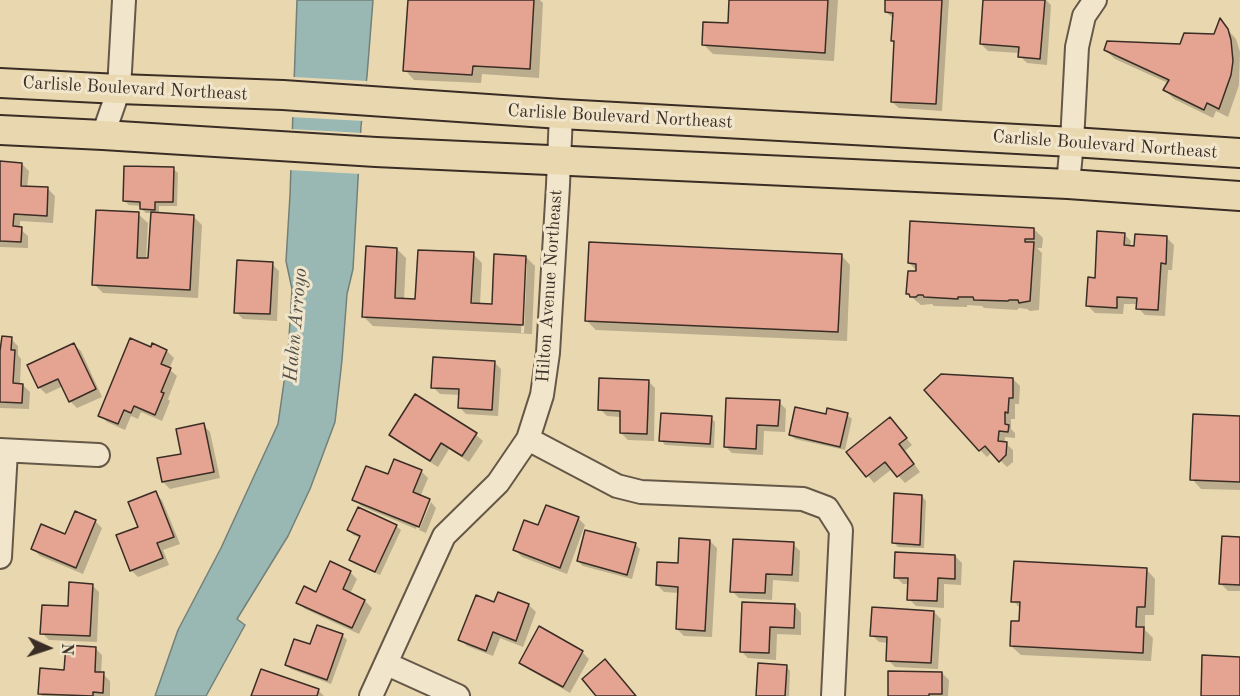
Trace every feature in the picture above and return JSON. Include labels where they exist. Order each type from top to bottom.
[{"type":"main road","name":"Carlisle Boulevard Northeast","points":[[0,82],[369,100],[561,114],[1240,153]]},
{"type":"main road","points":[[0,130],[364,152],[1068,184],[1240,196]]},
{"type":"street","points":[[103,135],[119,89],[124,0]]},
{"type":"street","points":[[1068,184],[1077,47],[1084,16],[1095,0]]},
{"type":"street","name":"Hilton Avenue Northeast","points":[[371,696],[444,536],[498,483],[528,439],[542,395],[548,353],[561,114]]},
{"type":"street","points":[[528,439],[618,486],[641,492],[803,499],[827,508],[841,530],[833,696]]},
{"type":"street","points":[[0,556],[3,451],[98,455]]},
{"type":"street","points":[[387,664],[458,696]]},
{"type":"water","name":"Hahn Arroyo","points":[[297,0],[373,0],[361,126],[353,269],[347,294],[335,422],[310,489],[288,536],[237,619],[245,625],[206,696],[155,696],[178,630],[221,548],[278,424],[288,354],[292,289],[286,261]]},
{"type":"pier","points":[[293,77],[367,81],[364,121],[290,117]]},
{"type":"pier","points":[[290,129],[363,133],[361,174],[288,170]]},
{"type":"building","points":[[408,0],[534,0],[530,69],[473,66],[472,75],[403,71]]},
{"type":"building","points":[[729,0],[828,0],[825,53],[702,45],[703,22],[728,23]]},
{"type":"building","points":[[885,0],[942,0],[936,104],[891,102],[893,13],[885,12]]},
{"type":"building","points":[[983,0],[1045,0],[1040,59],[1018,57],[1019,47],[980,44]]},
{"type":"building","points":[[1220,18],[1228,29],[1233,61],[1231,75],[1219,109],[1207,103],[1204,110],[1163,90],[1169,80],[1104,50],[1107,41],[1180,44],[1184,33],[1214,34]]},
{"type":"building","points":[[0,161],[22,163],[21,186],[48,187],[47,216],[14,214],[13,226],[22,227],[21,242],[0,241]]},
{"type":"building","points":[[124,166],[174,167],[173,202],[155,202],[155,210],[140,209],[140,202],[123,201]]},
{"type":"building","points":[[96,210],[139,212],[137,258],[148,258],[151,212],[194,215],[190,290],[92,285]]},
{"type":"building","points":[[910,221],[1034,228],[1034,239],[1025,239],[1025,242],[1034,242],[1030,301],[1019,303],[1018,300],[974,300],[973,297],[958,297],[958,299],[924,297],[923,295],[910,297],[906,294],[908,271],[916,271],[916,264],[908,263]]},
{"type":"building","points":[[1097,231],[1125,233],[1124,245],[1134,246],[1135,234],[1167,236],[1166,264],[1161,263],[1158,310],[1136,309],[1137,298],[1117,297],[1117,308],[1086,306],[1088,277],[1095,278]]},
{"type":"building","points":[[589,242],[842,254],[838,332],[585,321]]},
{"type":"building","points":[[366,246],[397,248],[395,298],[415,299],[418,250],[474,252],[471,303],[492,304],[494,254],[526,256],[523,325],[362,317]]},
{"type":"building","points":[[237,260],[273,262],[270,314],[234,313]]},
{"type":"building","points":[[2,336],[12,337],[11,350],[15,350],[13,383],[23,384],[22,403],[0,402]]},
{"type":"building","points":[[130,338],[151,347],[152,343],[167,350],[161,364],[171,368],[155,415],[134,406],[131,413],[124,410],[118,424],[98,416]]},
{"type":"building","points":[[74,343],[96,389],[69,402],[58,379],[38,388],[27,365]]},
{"type":"building","points":[[433,357],[495,361],[492,410],[458,408],[459,389],[431,388]]},
{"type":"building","points":[[941,374],[1013,378],[1013,398],[1009,398],[1008,413],[1005,412],[1005,424],[1009,425],[1008,432],[999,431],[998,441],[1007,442],[1006,455],[999,462],[985,446],[979,451],[924,390]]},
{"type":"building","points":[[599,378],[649,380],[647,434],[620,433],[620,411],[598,410]]},
{"type":"building","points":[[415,394],[477,433],[462,456],[441,443],[430,461],[389,435]]},
{"type":"building","points":[[726,398],[780,400],[778,426],[757,425],[756,449],[724,447]]},
{"type":"building","points":[[795,407],[826,414],[827,408],[848,413],[840,447],[789,435]]},
{"type":"building","points":[[661,413],[712,416],[710,444],[659,441]]},
{"type":"building","points":[[1193,414],[1240,416],[1240,482],[1190,480]]},
{"type":"building","points":[[890,417],[907,438],[899,444],[914,464],[897,477],[885,462],[866,477],[846,452]]},
{"type":"building","points":[[204,423],[214,472],[162,482],[157,458],[181,454],[176,429]]},
{"type":"building","points":[[394,459],[422,470],[413,492],[430,499],[419,527],[352,500],[366,466],[388,474]]},
{"type":"building","points":[[156,491],[174,537],[157,543],[163,558],[130,571],[116,535],[138,527],[128,502]]},
{"type":"building","points":[[894,493],[922,495],[920,545],[892,543]]},
{"type":"building","points":[[546,505],[579,517],[560,568],[513,550],[524,520],[538,525]]},
{"type":"building","points":[[358,507],[397,525],[375,572],[349,560],[360,536],[347,530]]},
{"type":"building","points":[[75,511],[96,520],[76,568],[31,549],[41,524],[65,534]]},
{"type":"building","points":[[585,530],[636,543],[627,575],[577,561]]},
{"type":"building","points":[[1222,536],[1240,537],[1240,585],[1219,584]]},
{"type":"building","points":[[679,538],[710,540],[705,631],[676,629],[678,587],[656,585],[657,562],[678,563]]},
{"type":"building","points":[[733,539],[794,542],[792,575],[766,574],[765,593],[730,592]]},
{"type":"building","points":[[895,552],[955,555],[955,579],[938,578],[937,601],[907,600],[908,578],[894,578]]},
{"type":"building","points":[[330,561],[351,571],[343,589],[365,600],[352,628],[296,603],[304,586],[316,592]]},
{"type":"building","points":[[1014,561],[1147,568],[1145,607],[1137,607],[1136,627],[1144,627],[1143,653],[1010,646],[1011,621],[1019,621],[1020,602],[1011,602]]},
{"type":"building","points":[[69,582],[93,584],[90,636],[40,634],[42,605],[68,606]]},
{"type":"building","points":[[498,592],[529,604],[516,641],[493,632],[486,651],[458,640],[476,595],[494,602]]},
{"type":"building","points":[[742,602],[795,604],[794,628],[770,627],[769,653],[740,652]]},
{"type":"building","points":[[872,607],[934,611],[931,663],[886,661],[887,637],[870,636]]},
{"type":"building","points":[[317,625],[343,634],[327,680],[285,665],[294,639],[310,644]]},
{"type":"building","points":[[539,626],[583,651],[563,687],[519,663]]},
{"type":"building","points":[[66,645],[96,647],[95,672],[104,672],[103,693],[93,692],[93,696],[38,694],[40,668],[64,670]]},
{"type":"building","points":[[1202,655],[1240,657],[1240,696],[1201,696]]},
{"type":"building","points":[[605,659],[636,696],[596,696],[582,679]]},
{"type":"building","points":[[758,663],[787,665],[785,696],[756,696]]},
{"type":"building","points":[[261,669],[319,689],[317,696],[251,696]]},
{"type":"building","points":[[888,671],[942,672],[942,694],[888,696]]}]
